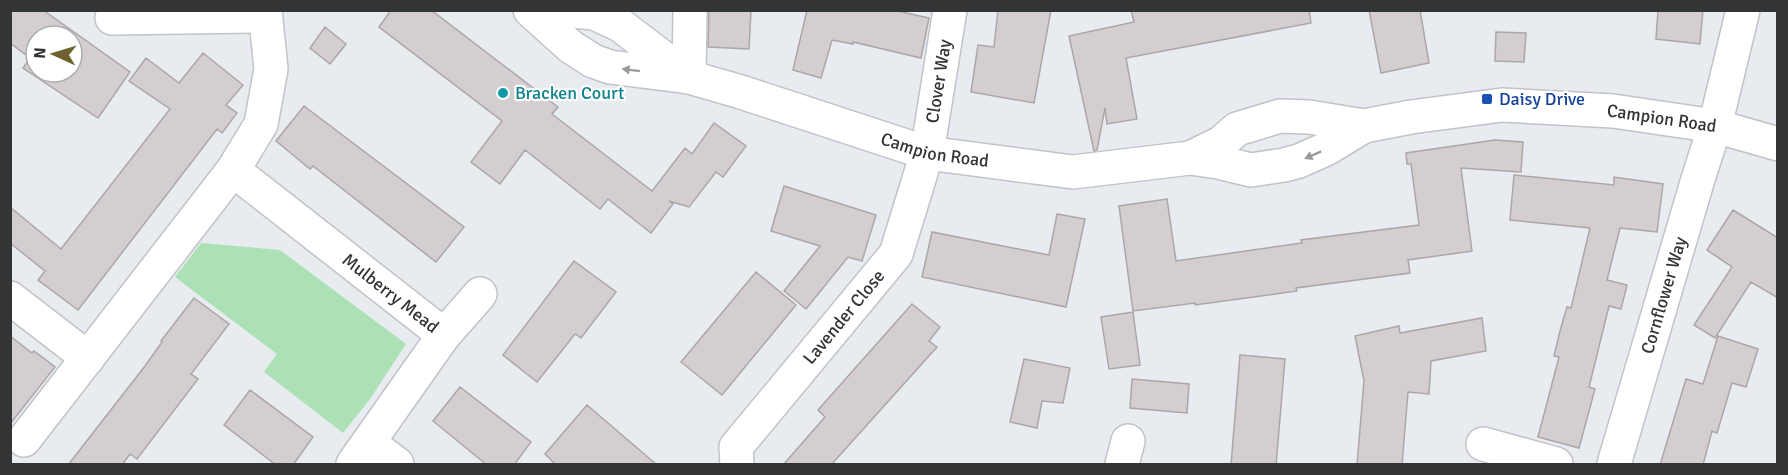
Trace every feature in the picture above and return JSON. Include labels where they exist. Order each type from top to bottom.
[{"type":"street","name":"Campion Road","points":[[530,10],[570,47],[593,61],[610,67],[689,77],[927,153],[1073,172],[1190,158],[1251,170],[1299,161],[1326,149],[1364,126]]},
{"type":"street","name":"Campion Road","points":[[562,10],[594,13],[620,25],[689,77]]},
{"type":"street","points":[[689,77],[690,10]]},
{"type":"street","name":"Clover Way","points":[[927,153],[950,10]]},
{"type":"street","points":[[1715,126],[1743,10]]},
{"type":"street","points":[[24,440],[233,170],[261,124],[271,69],[265,13],[112,18]]},
{"type":"street","name":"Campion Road","points":[[1190,158],[1221,142],[1237,129],[1280,116],[1309,117],[1364,126],[1411,117],[1502,105],[1613,111],[1715,126],[1778,144]]},
{"type":"street","name":"Cornflower Way","points":[[1614,465],[1715,126]]},
{"type":"street","name":"Lavender Close","points":[[737,465],[736,447],[897,254],[927,153]]},
{"type":"street","name":"Mulberry Mead","points":[[233,170],[444,335],[361,454],[397,465]]},
{"type":"street","points":[[444,335],[480,294]]},
{"type":"street","points":[[10,298],[88,358]]},
{"type":"street","points":[[1483,444],[1557,465]]},
{"type":"green space","points":[[201,243],[280,250],[406,344],[370,399],[343,433],[264,372],[277,354],[175,277]]},
{"type":"building","points":[[10,10],[43,10],[63,24],[24,24],[24,54],[10,43]]},
{"type":"building","points":[[391,10],[431,10],[558,107],[552,114],[652,191],[685,148],[692,154],[714,123],[746,146],[723,177],[716,172],[689,207],[669,201],[673,204],[651,233],[608,199],[600,209],[525,150],[500,184],[471,162],[502,121],[379,27]]},
{"type":"building","points":[[709,10],[751,10],[749,49],[708,47]]},
{"type":"building","points":[[807,10],[893,10],[929,18],[921,58],[853,42],[853,44],[832,40],[821,78],[793,70]]},
{"type":"building","points":[[998,10],[1051,10],[1034,103],[971,92],[978,45],[994,47]]},
{"type":"building","points":[[1131,10],[1309,10],[1311,23],[1126,58],[1137,119],[1107,124],[1105,108],[1097,150],[1094,151],[1069,36],[1134,22]]},
{"type":"building","points":[[1369,10],[1420,10],[1429,63],[1381,73]]},
{"type":"building","points":[[1658,10],[1703,10],[1700,44],[1656,39]]},
{"type":"building","points":[[325,27],[346,44],[330,64],[310,48]]},
{"type":"building","points":[[1496,32],[1526,33],[1524,62],[1495,61]]},
{"type":"building","points":[[84,39],[130,72],[98,118],[47,84],[84,84]]},
{"type":"building","points":[[203,53],[243,85],[226,105],[237,113],[222,133],[217,129],[78,310],[38,280],[45,271],[10,243],[10,207],[61,249],[170,109],[129,81],[146,58],[179,83]]},
{"type":"building","points":[[304,106],[464,227],[436,262],[313,166],[310,169],[276,141]]},
{"type":"building","points":[[1495,140],[1523,142],[1521,172],[1461,168],[1472,251],[1408,260],[1410,273],[1296,288],[1297,291],[1195,305],[1195,303],[1133,311],[1119,206],[1167,199],[1176,261],[1302,243],[1301,240],[1419,225],[1411,164],[1407,164],[1406,153]]},
{"type":"building","points":[[1514,175],[1614,185],[1614,177],[1663,184],[1657,232],[1620,228],[1607,280],[1627,285],[1621,309],[1609,306],[1589,387],[1595,389],[1579,448],[1538,437],[1559,357],[1554,356],[1560,331],[1567,307],[1571,308],[1590,228],[1510,220]]},
{"type":"building","points":[[784,186],[876,215],[862,261],[848,257],[806,309],[784,291],[820,246],[771,231]]},
{"type":"building","points":[[1733,210],[1778,238],[1778,298],[1751,282],[1715,338],[1694,325],[1732,267],[1707,250]]},
{"type":"building","points":[[1057,214],[1085,219],[1066,307],[922,277],[932,232],[1049,255]]},
{"type":"building","points":[[574,261],[616,292],[581,338],[575,334],[537,382],[503,355]]},
{"type":"building","points":[[756,272],[796,305],[722,395],[681,362]]},
{"type":"building","points":[[194,298],[229,324],[191,374],[198,379],[137,459],[130,454],[122,465],[68,465],[145,366]]},
{"type":"building","points":[[912,304],[940,327],[929,341],[937,347],[831,465],[783,465],[825,417],[818,410]]},
{"type":"building","points":[[1133,312],[1140,365],[1109,369],[1101,317]]},
{"type":"building","points":[[1482,318],[1486,351],[1431,361],[1429,394],[1408,392],[1402,465],[1357,465],[1364,381],[1355,336],[1399,326],[1400,333]]},
{"type":"building","points":[[10,336],[55,367],[10,424]]},
{"type":"building","points":[[1718,336],[1758,349],[1746,387],[1732,383],[1717,433],[1712,431],[1703,465],[1660,465],[1686,379],[1703,384]]},
{"type":"building","points":[[1240,355],[1285,359],[1276,465],[1231,465]]},
{"type":"building","points":[[1024,359],[1070,368],[1063,403],[1042,401],[1037,428],[1010,422]]},
{"type":"building","points":[[1132,379],[1189,384],[1187,413],[1130,408]]},
{"type":"building","points":[[460,387],[531,442],[514,465],[487,465],[433,421]]},
{"type":"building","points":[[250,390],[313,437],[293,465],[276,465],[224,425]]},
{"type":"building","points":[[587,405],[657,465],[556,465],[545,454]]},
{"type":"place","name":"Bracken Court","points":[[503,93]]},
{"type":"place","name":"Daisy Drive","points":[[1487,99]]}]
